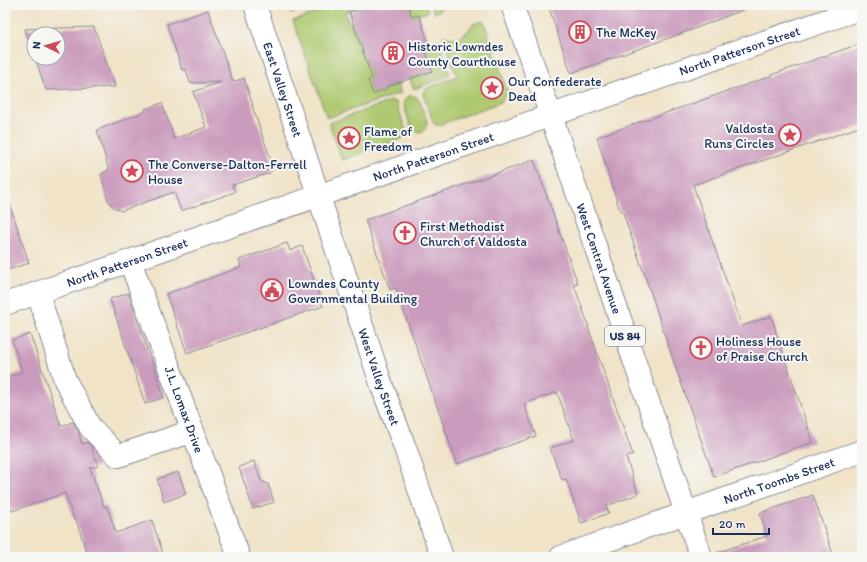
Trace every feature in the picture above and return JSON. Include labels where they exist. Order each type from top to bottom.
[{"type":"main road","name":"East Valley Street","points":[[255,5],[318,196]]},
{"type":"main road","name":"West Central Avenue","points":[[512,5],[701,557]]},
{"type":"main road","name":"North Patterson Street","points":[[5,304],[862,8]]},
{"type":"main road","name":"West Valley Street","points":[[318,196],[383,389],[404,445],[442,557]]},
{"type":"main road","name":"J.L. Lomax Drive","points":[[130,261],[239,557]]},
{"type":"main road","points":[[38,293],[65,380],[90,427],[118,456],[193,431]]},
{"type":"main road","name":"North Toombs Street","points":[[561,557],[862,451]]},
{"type":"green space","points":[[288,5],[308,5],[308,7],[291,13]]},
{"type":"green space","points":[[338,5],[368,5],[345,12],[349,24],[353,23],[372,78],[368,80],[373,93],[387,89],[386,87],[397,83],[401,93],[327,118],[293,21]]},
{"type":"green space","points":[[408,5],[426,5],[428,12],[412,17]]},
{"type":"green space","points":[[431,5],[443,5],[439,11],[434,13]]},
{"type":"green space","points":[[484,21],[507,93],[501,102],[439,125],[434,124],[423,94],[425,89],[457,76],[443,36],[452,38],[460,37],[467,32],[473,24]]},
{"type":"green space","points":[[439,40],[449,73],[448,76],[414,89],[410,79],[433,73],[429,59],[422,46]]},
{"type":"green space","points":[[409,96],[415,96],[419,100],[427,121],[425,129],[421,132],[415,131],[411,128],[403,103]]},
{"type":"green space","points":[[391,101],[396,102],[408,136],[342,160],[329,123]]},
{"type":"building","name":"Historic Lowndes County Courthouse","points":[[370,5],[408,5],[412,17],[419,15],[429,44],[424,45],[432,71],[386,87],[387,89],[373,94],[368,80],[372,78],[349,12]]},
{"type":"building","points":[[548,5],[753,5],[753,6],[571,73]]},
{"type":"building","points":[[208,10],[233,82],[244,78],[273,169],[270,173],[232,185],[235,192],[181,211],[174,192],[121,211],[113,207],[108,201],[101,174],[109,170],[97,130],[146,111],[145,109],[162,103],[174,139],[206,127],[193,92],[221,82],[190,83],[186,69],[182,70],[167,24]]},
{"type":"building","points":[[94,27],[115,87],[46,90],[38,66],[66,66],[66,28]]},
{"type":"building","points":[[862,43],[862,126],[693,185],[742,326],[771,316],[813,442],[714,477],[622,210],[620,211],[597,137]]},
{"type":"building","points":[[534,160],[578,284],[574,285],[633,455],[626,457],[638,494],[606,506],[609,513],[581,523],[566,479],[562,480],[550,448],[574,440],[557,392],[524,404],[536,436],[457,464],[396,288],[390,290],[365,220]]},
{"type":"building","points":[[5,199],[8,199],[29,263],[5,271]]},
{"type":"building","name":"Lowndes County Governmental Building","points":[[287,243],[290,251],[302,246],[323,306],[187,353],[166,294],[241,267],[239,260]]},
{"type":"building","points":[[128,293],[164,397],[145,404],[110,299]]},
{"type":"building","points":[[30,334],[61,426],[73,422],[78,430],[82,444],[87,442],[91,446],[98,466],[90,468],[104,507],[107,506],[116,533],[152,520],[164,557],[88,557],[76,519],[74,520],[65,493],[12,511],[5,491],[5,378],[22,372],[12,340]]},
{"type":"building","points":[[254,461],[261,481],[268,484],[274,502],[253,509],[239,467]]},
{"type":"building","points":[[178,472],[186,494],[164,502],[157,479]]},
{"type":"building","points":[[813,495],[834,557],[713,557],[713,554],[767,536],[760,513]]},
{"type":"place","name":"The McKey","points":[[580,32]]},
{"type":"place","name":"Historic Lowndes County Courthouse","points":[[393,53]]},
{"type":"place","name":"Our Confederate Dead","points":[[492,88]]},
{"type":"place","name":"Valdosta Runs Circles","points":[[790,135]]},
{"type":"place","name":"Flame of Freedom","points":[[349,138]]},
{"type":"place","name":"The Converse-Dalton-Ferrell House","points":[[132,171]]},
{"type":"place","name":"First Methodist Church of Valdosta","points":[[405,233]]},
{"type":"place","name":"Lowndes County Governmental Building","points":[[272,290]]},
{"type":"place","name":"Holiness House of Praise Church","points":[[701,348]]}]
